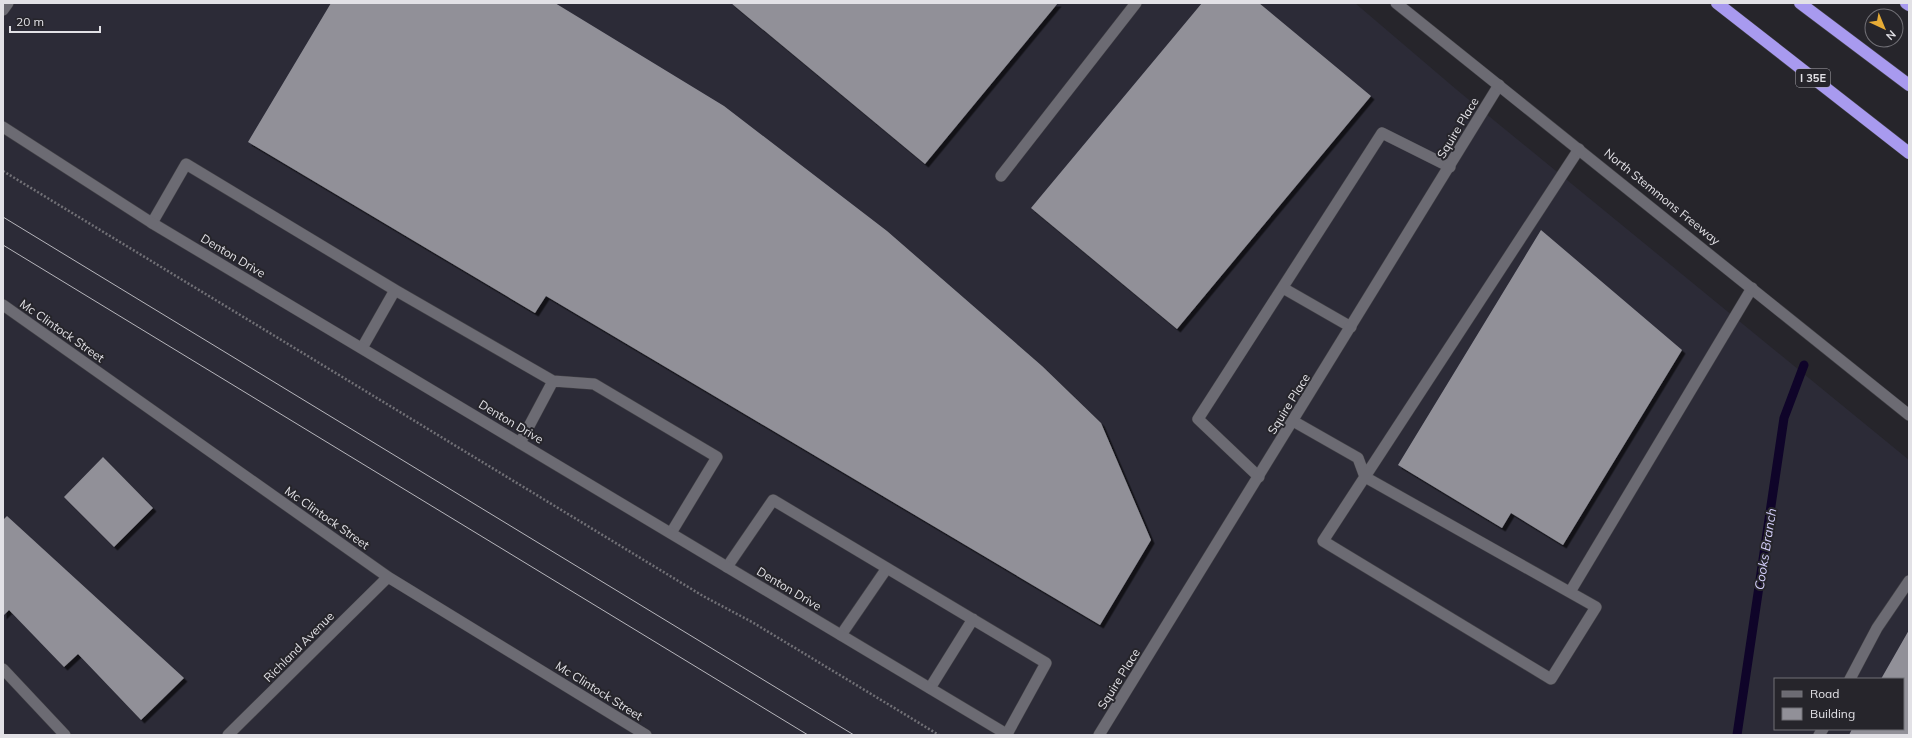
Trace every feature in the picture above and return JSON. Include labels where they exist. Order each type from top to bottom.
[{"type":"highway","name":"I 35E","points":[[1717,3],[1909,153]]},
{"type":"highway","points":[[1800,3],[1909,86]]},
{"type":"street","points":[[3,10],[8,3]]},
{"type":"street","points":[[1001,176],[1136,3]]},
{"type":"street","name":"North Stemmons Freeway","points":[[1396,3],[1909,414]]},
{"type":"street","name":"Squire Place","points":[[1099,735],[1450,167],[1499,85]]},
{"type":"street","name":"Denton Drive","points":[[3,127],[152,223],[1008,735]]},
{"type":"street","points":[[1259,477],[1198,419],[1382,133],[1450,167]]},
{"type":"street","points":[[1293,421],[1358,458],[1365,477],[1596,607],[1551,679],[1323,542],[1365,477],[1579,150]]},
{"type":"street","points":[[152,223],[186,164],[395,290],[553,381],[594,384],[717,457],[672,533]]},
{"type":"street","points":[[1283,288],[1351,327]]},
{"type":"street","points":[[1570,592],[1752,288]]},
{"type":"street","points":[[362,348],[395,290]]},
{"type":"street","name":"Mc Clintock Street","points":[[3,305],[388,577],[646,735]]},
{"type":"street","points":[[520,443],[553,381]]},
{"type":"street","points":[[727,567],[773,500],[973,619],[1046,663],[1008,735]]},
{"type":"street","points":[[841,635],[887,568]]},
{"type":"street","name":"Richland Avenue","points":[[228,735],[388,577]]},
{"type":"street","points":[[1851,678],[1877,628],[1909,581]]},
{"type":"street","points":[[930,688],[973,619]]},
{"type":"street","points":[[3,669],[65,735]]},
{"type":"path","points":[[3,172],[703,596],[752,622],[939,735]]},
{"type":"shaded area","points":[[3,3],[1355,3],[1457,90],[1909,460],[1909,735],[3,735]]},
{"type":"building","points":[[331,3],[555,3],[724,106],[887,231],[1042,366],[1101,423],[1151,540],[1100,625],[546,296],[535,313],[248,142]]},
{"type":"building","points":[[731,3],[1058,3],[925,164]]},
{"type":"building","points":[[1202,3],[1259,3],[1371,96],[1177,329],[1031,208]]},
{"type":"building","points":[[1541,230],[1682,350],[1563,545],[1511,513],[1502,528],[1398,465]]},
{"type":"building","points":[[103,457],[153,508],[114,547],[64,497]]},
{"type":"building","points":[[7,516],[184,678],[141,720],[78,654],[64,667],[9,610],[3,616],[3,520]]},
{"type":"building","points":[[1909,630],[1909,735],[1849,735],[1852,730],[1904,730],[1904,678],[1882,678]]},
{"type":"waterway","name":"Cooks Branch","points":[[1737,735],[1784,418],[1804,365]]},
{"type":"tram line","points":[[3,217],[854,735]]},
{"type":"tram line","points":[[3,245],[808,735]]}]
